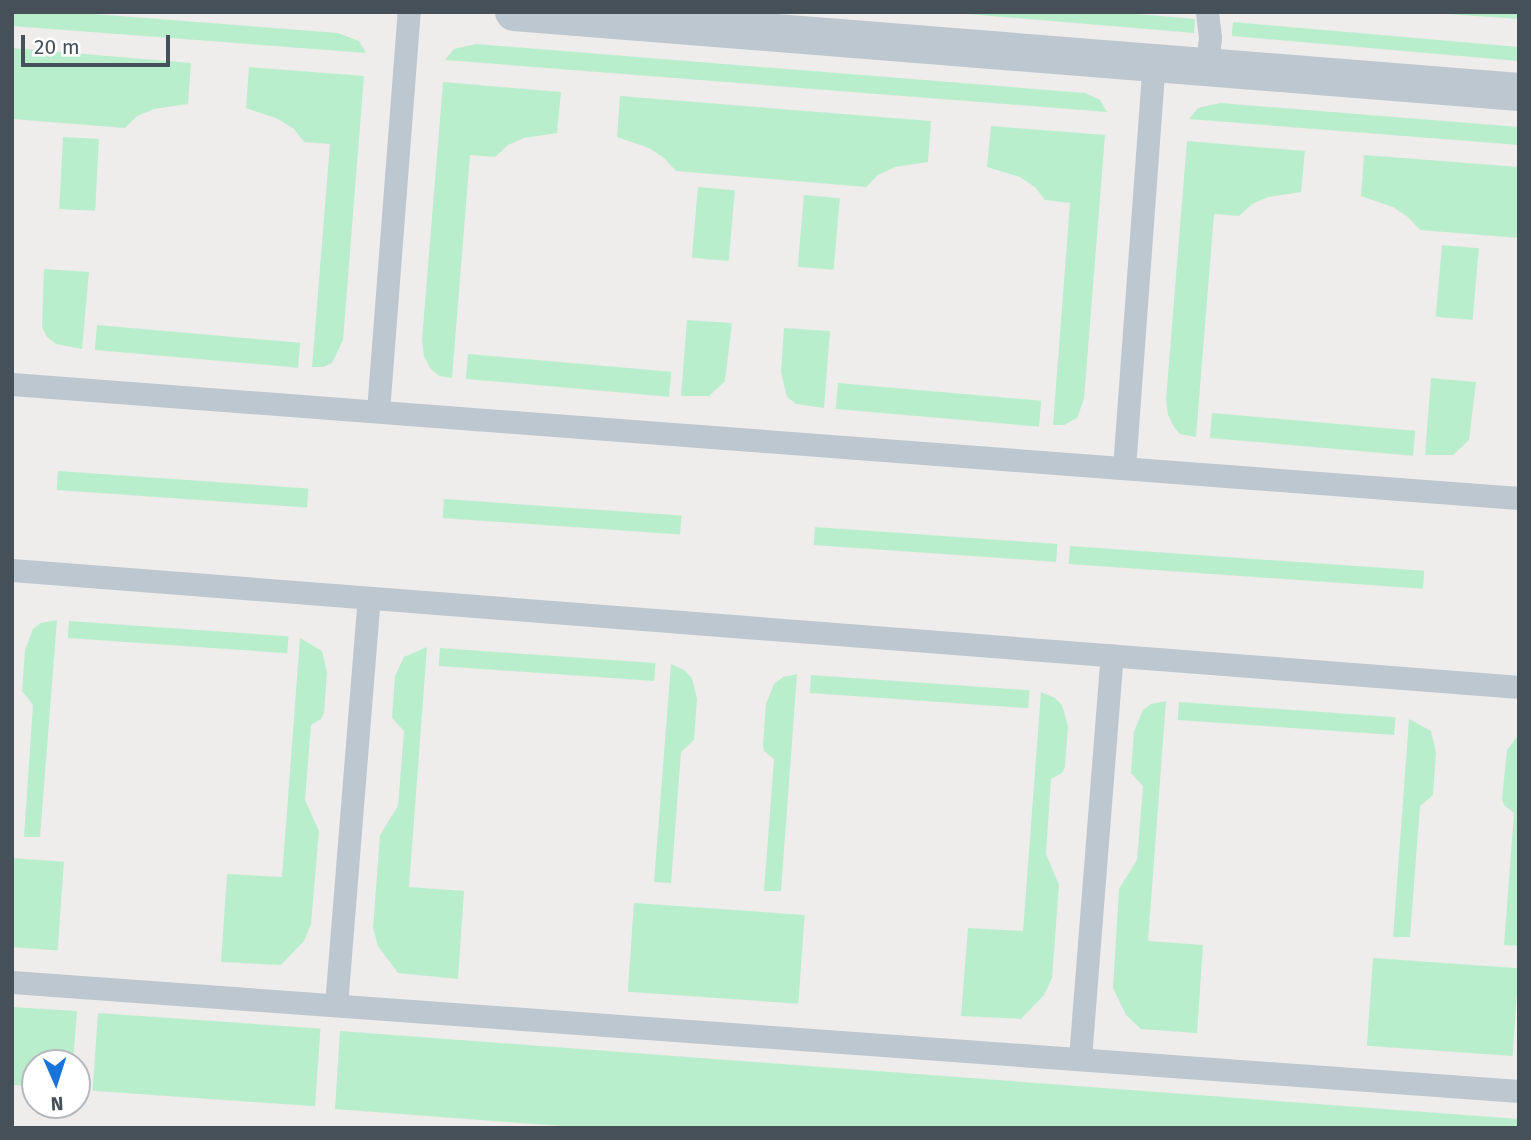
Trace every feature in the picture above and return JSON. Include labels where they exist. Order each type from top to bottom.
[{"type":"street","points":[[514,12],[1519,92]]},
{"type":"lane","points":[[378,411],[409,12]]},
{"type":"lane","points":[[1207,12],[1210,37],[1207,66]]},
{"type":"lane","points":[[1124,468],[1154,62]]},
{"type":"lane","points":[[12,384],[1519,498]]},
{"type":"lane","points":[[12,570],[1519,687]]},
{"type":"lane","points":[[337,1005],[369,598]]},
{"type":"lane","points":[[1080,1058],[1112,655]]},
{"type":"lane","points":[[12,982],[1519,1091]]},
{"type":"green space","points":[[12,12],[68,12],[338,33],[359,41],[366,53],[12,26]]},
{"type":"green space","points":[[943,12],[1115,12],[1195,19],[1194,33]]},
{"type":"green space","points":[[1417,12],[1519,12],[1519,19]]},
{"type":"green space","points":[[1233,22],[1519,47],[1518,61],[1232,36]]},
{"type":"green space","points":[[476,44],[1085,93],[1100,100],[1107,112],[445,60],[454,49]]},
{"type":"green space","points":[[12,48],[191,63],[188,104],[154,109],[137,116],[125,128],[12,119]]},
{"type":"green space","points":[[249,67],[364,76],[343,340],[332,363],[323,367],[312,367],[330,144],[304,142],[294,129],[278,119],[246,108]]},
{"type":"green space","points":[[443,82],[561,92],[557,133],[524,138],[508,145],[495,157],[470,155],[452,378],[439,376],[430,368],[424,356],[422,340]]},
{"type":"green space","points":[[620,96],[931,121],[928,162],[895,167],[878,175],[866,187],[676,171],[664,158],[649,148],[617,137]]},
{"type":"green space","points":[[1220,103],[1519,127],[1519,145],[1189,119],[1198,108]]},
{"type":"green space","points":[[991,126],[1105,135],[1084,399],[1077,418],[1064,425],[1053,425],[1070,203],[1045,200],[1035,187],[1020,177],[987,167]]},
{"type":"green space","points":[[63,137],[99,139],[95,211],[59,209]]},
{"type":"green space","points":[[1187,141],[1305,151],[1301,192],[1268,197],[1252,204],[1239,216],[1214,214],[1196,437],[1180,434],[1174,427],[1168,415],[1166,399]]},
{"type":"green space","points":[[1364,155],[1519,167],[1519,238],[1420,230],[1408,217],[1393,207],[1361,196]]},
{"type":"green space","points":[[698,187],[735,190],[729,261],[692,258]]},
{"type":"green space","points":[[804,195],[840,198],[834,270],[798,267]]},
{"type":"green space","points":[[1442,245],[1479,248],[1473,320],[1436,317]]},
{"type":"green space","points":[[44,269],[89,272],[82,349],[56,344],[47,337],[42,327]]},
{"type":"green space","points":[[687,320],[732,323],[725,381],[709,396],[681,396]]},
{"type":"green space","points":[[97,325],[300,343],[298,368],[95,350]]},
{"type":"green space","points":[[784,328],[830,331],[824,408],[796,404],[787,397],[781,372]]},
{"type":"green space","points":[[468,354],[671,372],[669,397],[466,379]]},
{"type":"green space","points":[[1431,378],[1476,382],[1469,440],[1453,455],[1425,455]]},
{"type":"green space","points":[[838,383],[1041,401],[1039,427],[836,409]]},
{"type":"green space","points":[[1212,413],[1415,431],[1413,456],[1210,438]]},
{"type":"green space","points":[[58,471],[308,489],[307,507],[57,490]]},
{"type":"green space","points":[[444,499],[681,516],[680,535],[443,518]]},
{"type":"green space","points":[[815,527],[1057,544],[1056,562],[814,545]]},
{"type":"green space","points":[[1070,546],[1424,571],[1423,589],[1069,564]]},
{"type":"green space","points":[[57,620],[40,837],[24,837],[33,705],[22,691],[25,650],[33,629],[41,623]]},
{"type":"green space","points":[[69,621],[288,636],[287,653],[68,638]]},
{"type":"green space","points":[[300,638],[322,651],[327,672],[324,713],[321,719],[311,725],[305,800],[319,831],[311,924],[304,941],[281,965],[221,962],[227,874],[282,877]]},
{"type":"green space","points":[[427,647],[409,887],[464,891],[458,979],[398,973],[378,946],[373,928],[380,835],[398,806],[404,731],[392,718],[395,676],[404,657]]},
{"type":"green space","points":[[440,648],[655,663],[654,681],[439,666]]},
{"type":"green space","points":[[671,664],[684,670],[692,678],[697,699],[694,740],[681,752],[671,883],[654,882]]},
{"type":"green space","points":[[797,674],[781,891],[764,891],[774,759],[764,751],[763,745],[766,704],[774,684],[783,677]]},
{"type":"green space","points":[[811,675],[1029,690],[1028,708],[810,693]]},
{"type":"green space","points":[[1041,692],[1055,698],[1062,705],[1068,726],[1065,767],[1062,773],[1051,779],[1046,854],[1059,885],[1052,978],[1044,995],[1021,1019],[961,1016],[968,928],[1023,931]]},
{"type":"green space","points":[[1166,701],[1148,941],[1203,945],[1197,1033],[1141,1029],[1126,1015],[1113,988],[1119,889],[1137,860],[1143,786],[1131,773],[1134,731],[1143,710],[1151,704]]},
{"type":"green space","points":[[1179,702],[1395,717],[1394,735],[1178,720]]},
{"type":"green space","points":[[1409,719],[1431,731],[1436,753],[1433,795],[1420,806],[1410,937],[1393,937]]},
{"type":"green space","points":[[1519,734],[1519,946],[1504,945],[1514,813],[1504,805],[1502,799],[1507,750]]},
{"type":"green space","points":[[12,858],[64,862],[58,950],[12,947]]},
{"type":"green space","points":[[634,903],[805,915],[798,1004],[628,992]]},
{"type":"green space","points":[[1373,958],[1519,968],[1513,1056],[1367,1046]]},
{"type":"green space","points":[[12,1007],[77,1011],[74,1049],[21,1049],[21,1085],[12,1085]]},
{"type":"green space","points":[[98,1013],[320,1029],[315,1106],[93,1091]]},
{"type":"green space","points":[[340,1031],[1519,1119],[1519,1128],[586,1128],[335,1109]]}]
